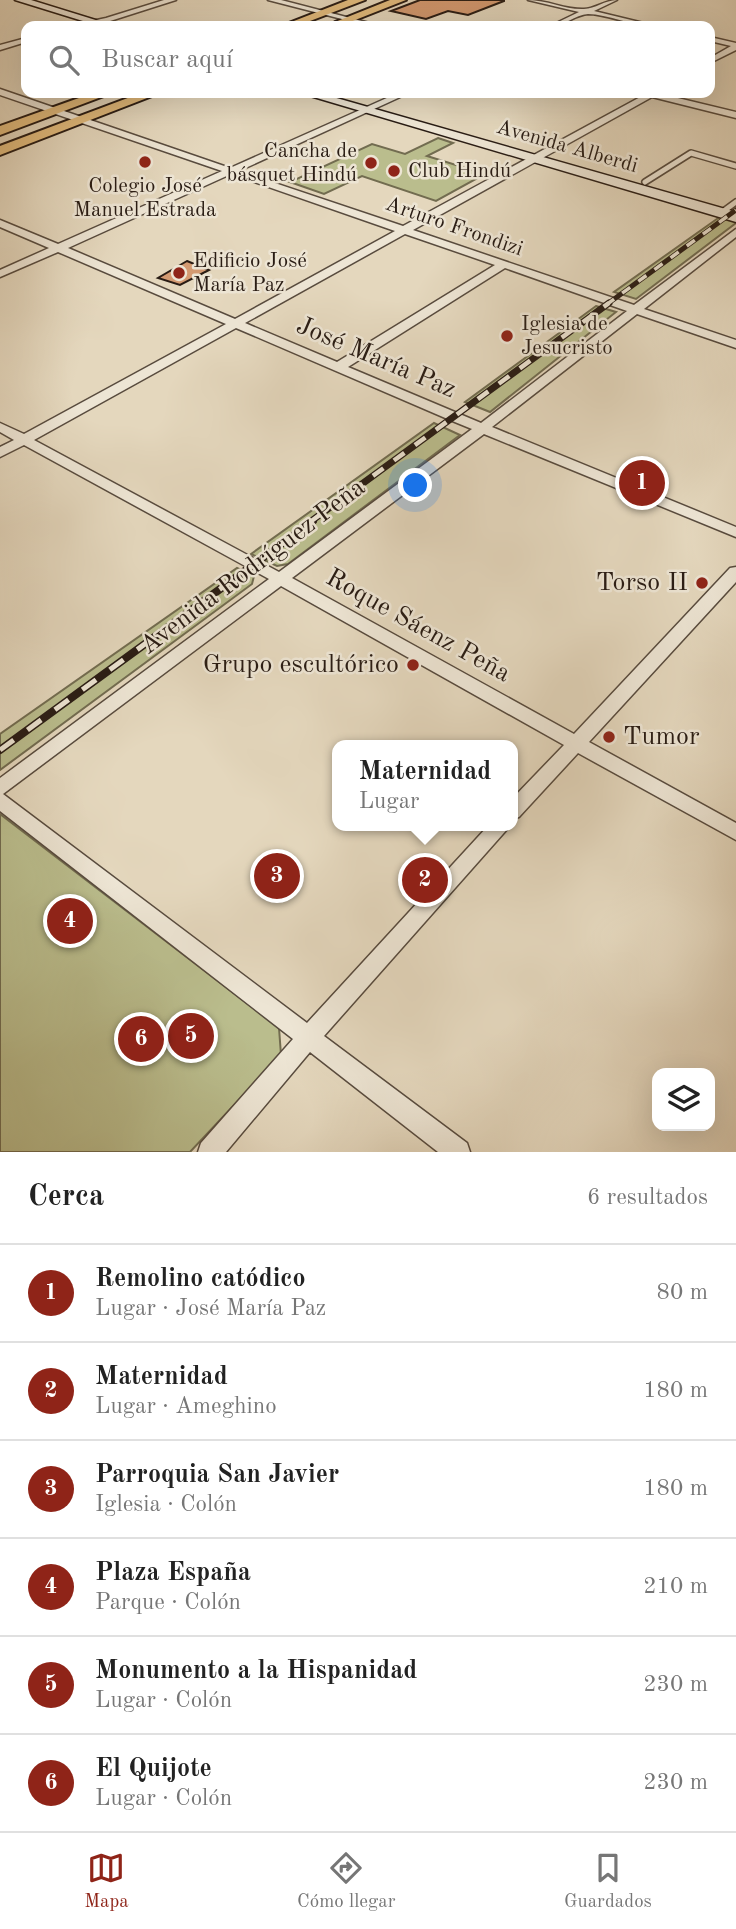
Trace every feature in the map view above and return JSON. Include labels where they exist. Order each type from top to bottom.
[{"type":"main road","points":[[301,21],[359,0]]},
{"type":"main road","points":[[339,21],[381,0]]},
{"type":"main road","points":[[339,21],[400,0]]},
{"type":"main road","points":[[16,4],[92,21]]},
{"type":"main road","points":[[16,4],[62,21]]},
{"type":"main road","points":[[0,151],[97,98]]},
{"type":"main road","points":[[0,140],[117,98]]},
{"type":"main road","points":[[0,131],[135,98]]},
{"type":"main road","name":"Avenida Alberdi","points":[[330,98],[372,107],[732,209]]},
{"type":"main road","name":"Avenida Alberdi","points":[[350,98],[372,107]]},
{"type":"main road","name":"Avenida Alberdi","points":[[538,156],[645,182],[732,209]]},
{"type":"street","points":[[99,21],[172,0]]},
{"type":"street","points":[[271,0],[324,13],[339,21]]},
{"type":"street","points":[[532,0],[628,21]]},
{"type":"street","points":[[565,21],[613,0]]},
{"type":"street","points":[[715,40],[736,46]]},
{"type":"street","points":[[0,48],[21,42]]},
{"type":"street","points":[[715,58],[736,46]]},
{"type":"street","name":"Arturo Frondizi","points":[[0,92],[736,344]]},
{"type":"street","points":[[0,274],[393,98]]},
{"type":"street","points":[[0,453],[642,98]]},
{"type":"street","points":[[670,98],[736,115]]},
{"type":"street","name":"José María Paz","points":[[0,223],[482,428],[736,532]]},
{"type":"street","name":"Avenida Rodríguez Peña","points":[[0,788],[482,428],[736,232]]},
{"type":"street","points":[[340,366],[504,264]]},
{"type":"street","name":"Roque Sáenz Peña","points":[[0,427],[736,832]]},
{"type":"street","points":[[518,807],[736,572]]},
{"type":"street","points":[[0,801],[458,1152]]},
{"type":"street","points":[[210,1152],[309,1037],[495,831]]},
{"type":"lane","points":[[645,182],[691,153],[736,166]]},
{"type":"green space","name":"Club Hindú","points":[[438,138],[453,143],[427,156],[485,174],[436,201],[362,176],[324,194],[290,182],[372,144],[405,154]]},
{"type":"green space","points":[[721,216],[736,223],[636,299],[614,292]]},
{"type":"green space","points":[[596,306],[616,312],[490,412],[465,402]]},
{"type":"green space","points":[[434,423],[460,435],[288,564],[277,566],[251,554]]},
{"type":"green space","points":[[237,568],[254,576],[252,584],[0,770],[0,734]]},
{"type":"green space","points":[[0,814],[279,1028],[281,1055],[190,1152],[0,1152]]},
{"type":"building","points":[[420,0],[504,1],[468,15],[448,11],[426,19],[391,11]]},
{"type":"building","name":"Edificio José María Paz","points":[[187,261],[209,270],[180,285],[158,278]]},
{"type":"railway","points":[[606,305],[736,210]]},
{"type":"railway","points":[[310,522],[609,303]]},
{"type":"railway","points":[[0,750],[313,521]]},
{"type":"place","name":"Colegio José Manuel Estrada","points":[[145,162]]},
{"type":"place","name":"Cancha de básquet Hindú","points":[[371,163]]},
{"type":"place","name":"Club Hindú","points":[[394,171]]},
{"type":"place","name":"Edificio José María Paz","points":[[179,273]]},
{"type":"place","name":"Iglesia de Jesucristo","points":[[507,336]]},
{"type":"place","name":"Remolino catódico","points":[[642,483]]},
{"type":"place","name":"Torso II","points":[[702,583]]},
{"type":"place","name":"Grupo escultórico","points":[[413,665]]},
{"type":"place","name":"Tumor","points":[[609,737]]},
{"type":"place","name":"Parroquia San Javier","points":[[277,876]]},
{"type":"place","name":"Maternidad","points":[[425,880]]},
{"type":"place","name":"Plaza España","points":[[70,921]]},
{"type":"place","name":"Monumento a la Hispanidad","points":[[191,1036]]},
{"type":"place","name":"El Quijote","points":[[141,1039]]}]
